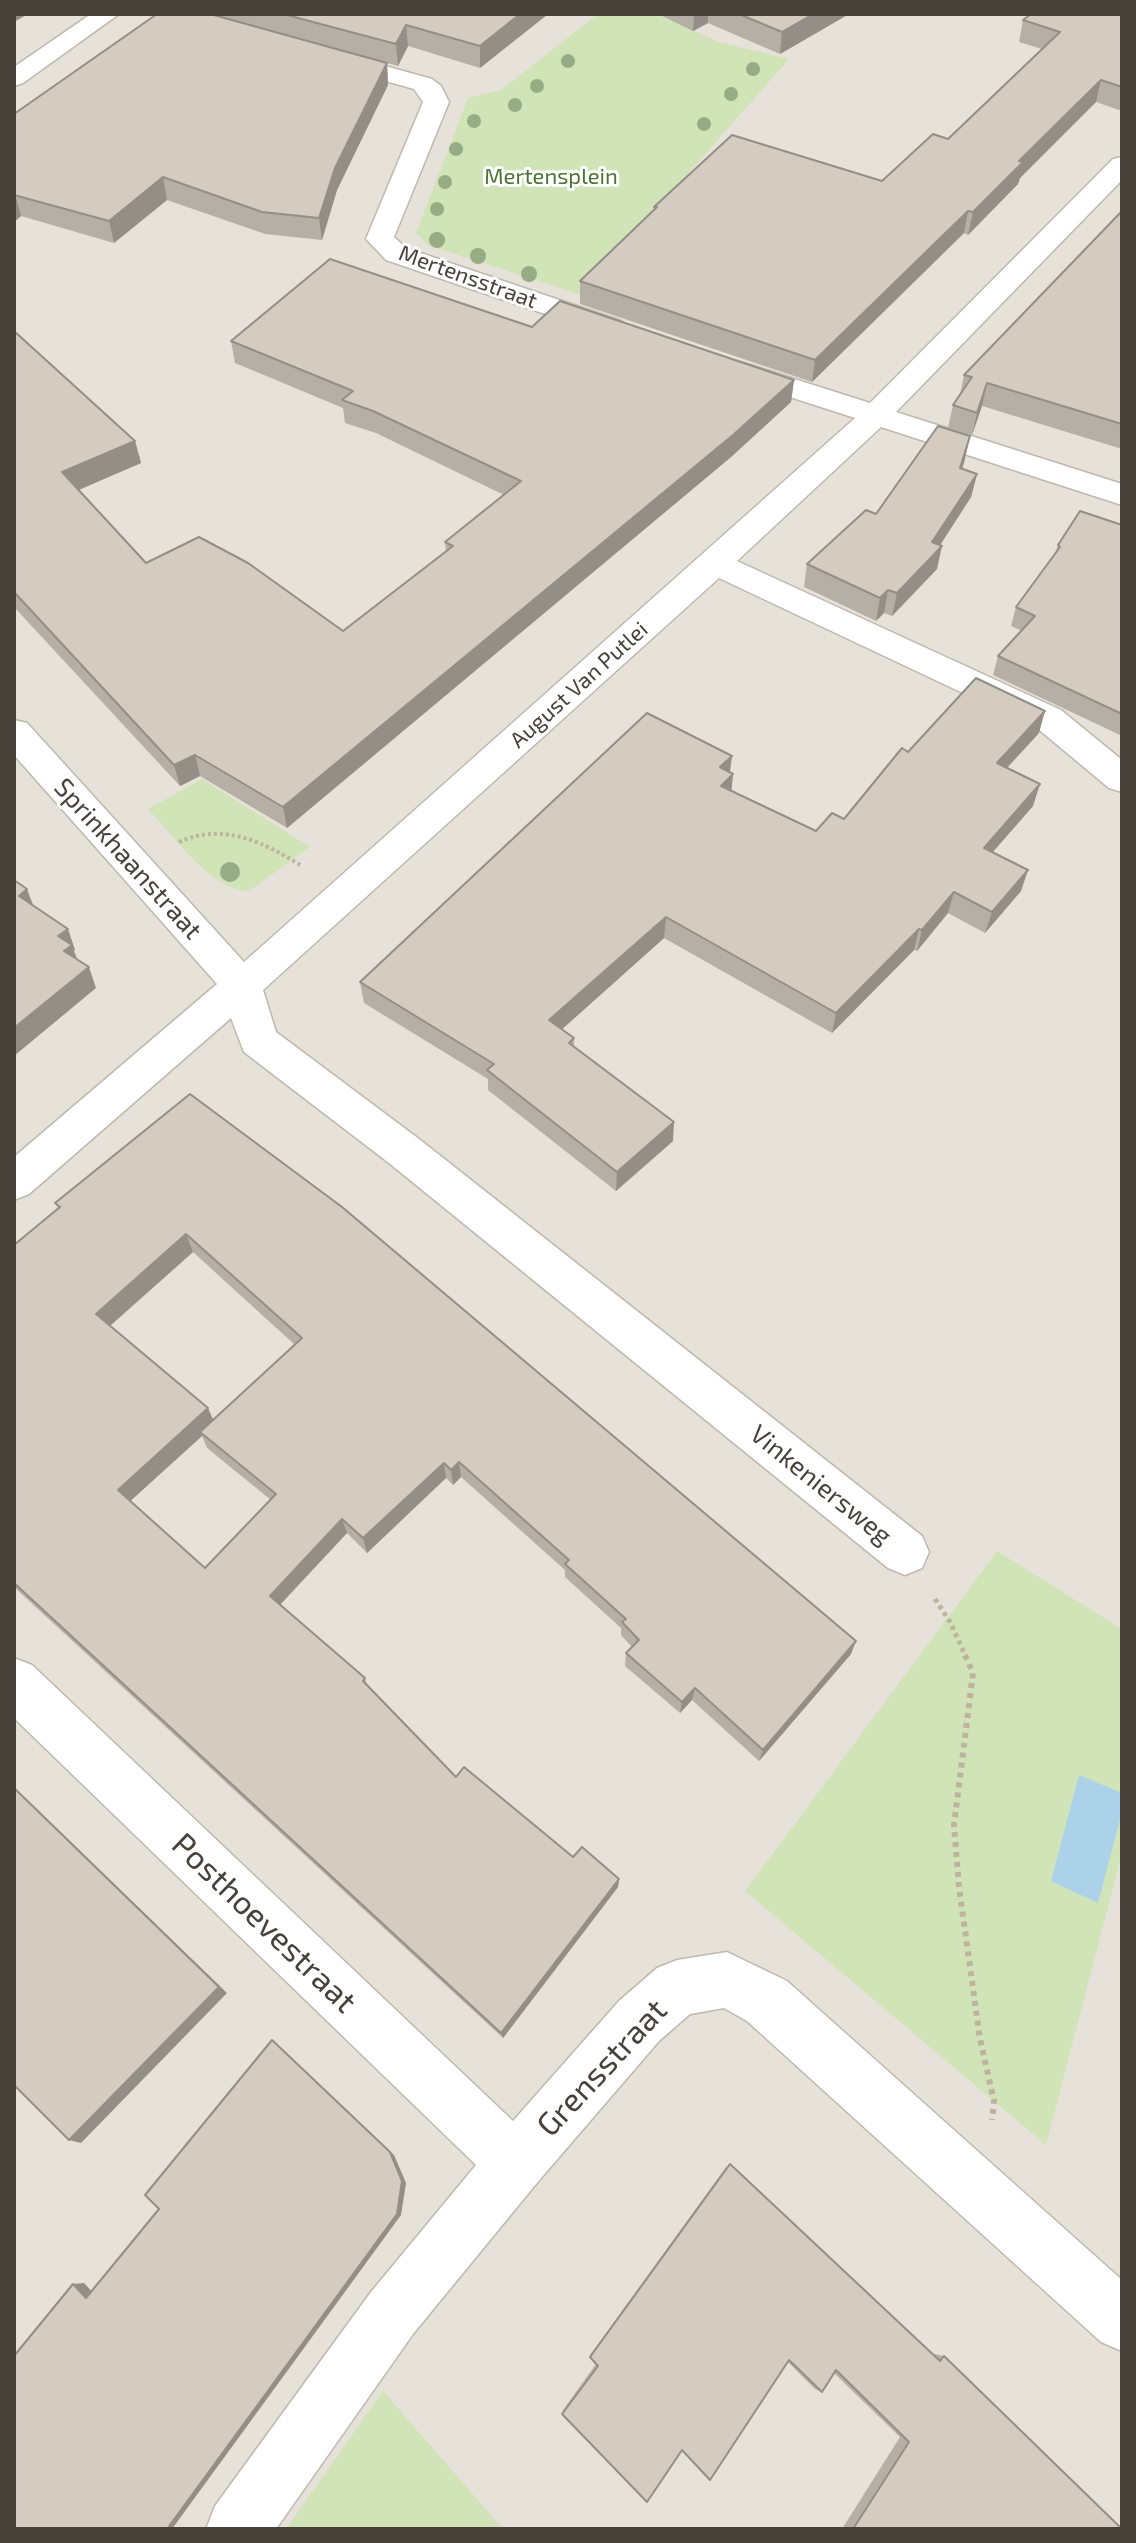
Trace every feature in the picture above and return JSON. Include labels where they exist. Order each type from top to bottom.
[{"type":"street","points":[[14,78],[107,14]]},
{"type":"street","name":"Mertensstraat","points":[[306,51],[423,84],[432,91],[436,102],[380,239],[396,254],[635,336]]},
{"type":"street","name":"August Van Putlei","points":[[14,1182],[242,986],[715,563],[874,417],[1122,165]]},
{"type":"street","points":[[710,361],[874,417],[1122,495]]},
{"type":"street","points":[[715,563],[1049,719],[1122,779]]},
{"type":"street","name":"Sprinkhaanstraat","points":[[14,732],[242,986]]},
{"type":"street","name":"Vinkeniersweg","points":[[242,986],[258,1041],[404,1151],[905,1552]]},
{"type":"street","name":"Posthoevestraat","points":[[14,1683],[515,2163]]},
{"type":"street","name":"Grensstraat","points":[[238,2529],[392,2313],[515,2163],[639,2021],[677,1988],[727,1980],[767,2001],[1122,2321]]},
{"type":"path","points":[[136,869],[186,838],[233,835],[260,841],[346,892]]},
{"type":"path","name":"Vinkeniersweg","points":[[905,1552],[950,1622],[973,1673],[954,1825],[959,1887],[980,2039],[994,2101],[984,2196]]},
{"type":"shaded area","points":[[14,14],[1122,14],[1122,2529],[14,2529]]},
{"type":"green space","name":"Mertensplein","points":[[598,14],[658,14],[719,42],[789,59],[581,295],[428,245],[416,233],[468,98],[501,90]]},
{"type":"green space","points":[[202,779],[310,847],[249,891],[221,882],[194,860],[148,809]]},
{"type":"green space","points":[[997,1551],[1122,1629],[1122,1853],[1046,2145],[745,1891]]},
{"type":"green space","points":[[383,2391],[503,2529],[286,2529]]},
{"type":"water","points":[[1079,1775],[1122,1793],[1122,1812],[1098,1903],[1051,1881]]},
{"type":"building","points":[[157,14],[210,14],[387,63],[335,168],[319,218],[262,212],[163,177],[109,221],[14,195],[14,114]]},
{"type":"building","points":[[283,14],[520,14],[480,46],[406,25],[396,44]]},
{"type":"building","points":[[739,14],[813,14],[782,32]]},
{"type":"building","points":[[1031,14],[1122,14],[1122,87],[1101,80],[1019,161],[1023,162],[973,212],[968,211],[815,360],[580,281],[732,135],[882,181],[933,134],[948,139],[1060,32],[1023,20]]},
{"type":"building","points":[[1122,211],[1122,424],[987,383],[977,413],[953,405],[972,377],[964,375]]},
{"type":"building","points":[[330,259],[532,327],[560,301],[794,380],[733,435],[283,807],[195,755],[174,765],[14,592],[14,331],[135,441],[62,472],[146,563],[199,537],[248,563],[343,631],[453,546],[445,542],[521,481],[373,411],[342,400],[353,391],[231,341]]},
{"type":"building","points":[[938,426],[970,436],[960,468],[977,474],[932,542],[942,546],[897,593],[888,590],[880,598],[807,564],[866,510],[876,514]]},
{"type":"building","points":[[1080,511],[1122,525],[1122,714],[998,656],[1035,616],[1016,607],[1060,547],[1058,545]]},
{"type":"building","points":[[976,678],[1045,711],[997,763],[1040,784],[984,848],[1028,870],[992,912],[954,892],[922,930],[919,929],[836,1013],[666,917],[549,1020],[574,1038],[569,1043],[674,1122],[617,1172],[487,1070],[494,1064],[360,982],[647,713],[732,756],[720,767],[733,774],[721,786],[816,831],[832,813],[844,819],[902,748],[908,752]]},
{"type":"building","points":[[14,880],[27,889],[19,896],[68,929],[58,936],[72,945],[64,951],[89,967],[14,1028]]},
{"type":"building","points":[[190,1094],[342,1207],[856,1641],[763,1750],[695,1688],[682,1702],[626,1653],[639,1640],[622,1622],[626,1619],[565,1564],[569,1560],[459,1462],[451,1470],[444,1463],[363,1538],[342,1519],[270,1596],[365,1678],[363,1681],[456,1777],[464,1767],[573,1857],[582,1847],[619,1879],[501,2033],[14,1583],[14,1245],[60,1207],[55,1203]],"holes":[[[186,1234],[302,1338],[200,1432],[276,1494],[205,1568],[118,1490],[208,1408],[96,1314]]]},
{"type":"building","points":[[14,1788],[219,1987],[69,2140],[14,2085]]},
{"type":"building","points":[[272,2040],[390,2152],[402,2181],[397,2214],[167,2529],[14,2529],[14,2356],[73,2284],[86,2298],[159,2209],[145,2195]]},
{"type":"building","points":[[730,2164],[940,2361],[944,2356],[1122,2529],[853,2529],[909,2442],[836,2370],[822,2392],[789,2360],[710,2480],[682,2450],[647,2502],[562,2414],[598,2366],[590,2357]]}]
